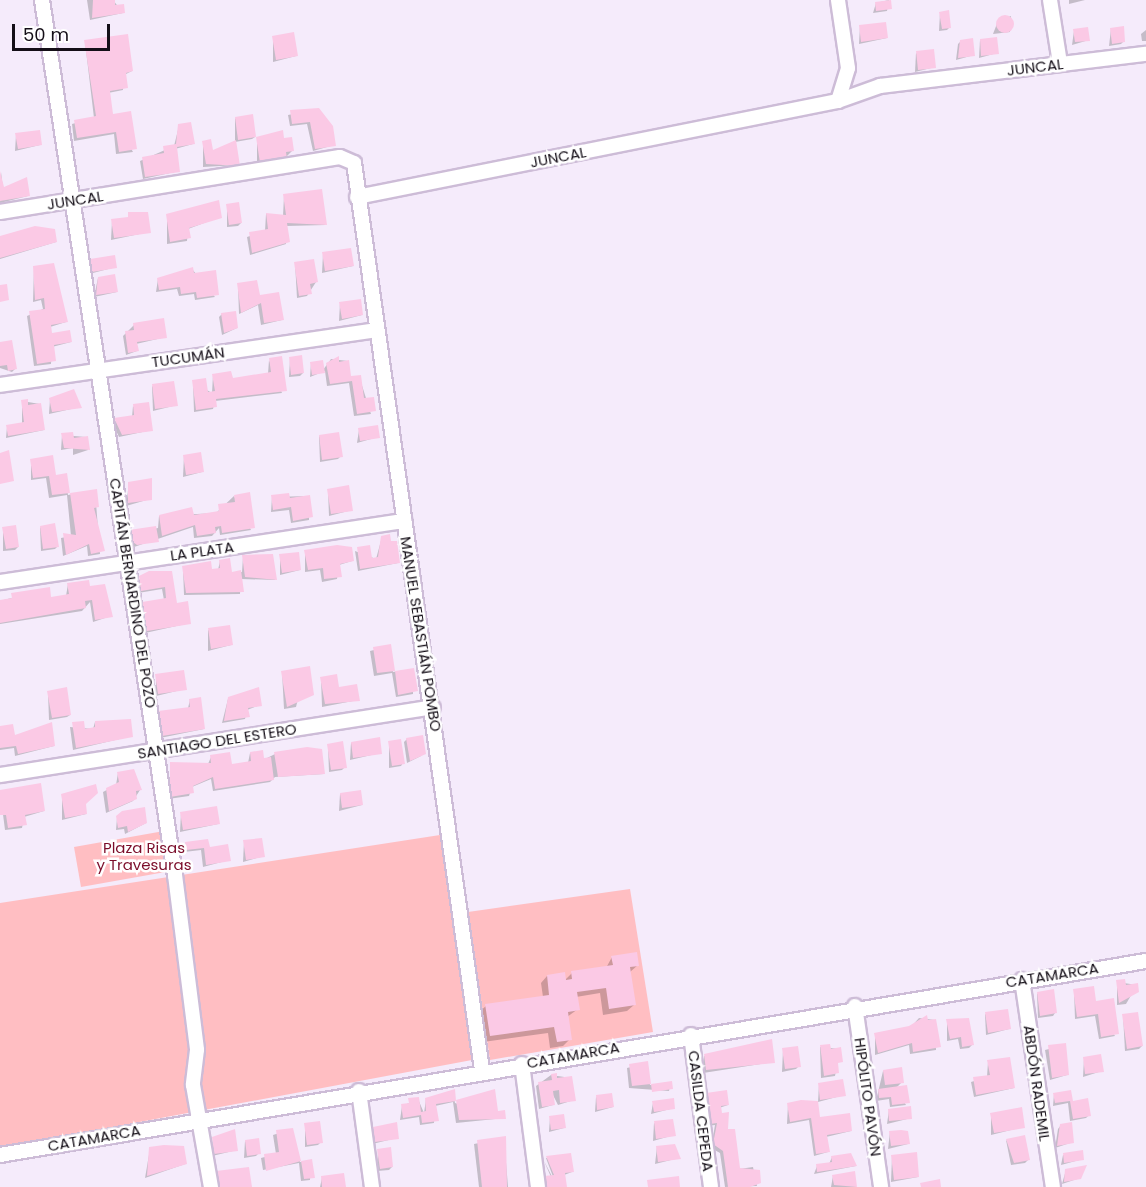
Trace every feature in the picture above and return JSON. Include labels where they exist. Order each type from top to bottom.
[{"type":"street","name":"CAPITÁN BERNARDINO DEL POZO","points":[[42,0],[156,750],[197,1050],[193,1085],[202,1121],[212,1187]]},
{"type":"street","points":[[838,0],[848,68],[838,101]]},
{"type":"street","points":[[1050,0],[1060,63]]},
{"type":"street","name":"JUNCAL","points":[[0,212],[340,157],[354,163],[357,197],[838,101],[880,86],[1146,54]]},
{"type":"street","name":"MANUEL SEBASTIÁN POMBO","points":[[357,197],[404,521],[434,707],[482,1070]]},
{"type":"street","name":"TUCUMÁN","points":[[0,385],[376,330]]},
{"type":"street","name":"LA PLATA","points":[[0,582],[404,521]]},
{"type":"street","name":"SANTIAGO DEL ESTERO","points":[[0,775],[434,707]]},
{"type":"street","name":"CATAMARCA","points":[[0,1155],[855,1006],[1146,961]]},
{"type":"street","name":"ABDÓN RADEMIL","points":[[1022,980],[1053,1187]]},
{"type":"street","name":"HIPÓLITO PAVÓN","points":[[855,1006],[880,1187]]},
{"type":"street","name":"CASILDA CEPEDA","points":[[691,1035],[711,1187]]},
{"type":"street","points":[[522,1064],[538,1187]]},
{"type":"street","points":[[359,1091],[372,1187]]},
{"type":"green space","name":"Plaza Risas y Travesuras","points":[[164,831],[171,871],[81,887],[74,847]]},
{"type":"green space","points":[[440,835],[472,1060],[0,1148],[0,903]]},
{"type":"green space","points":[[630,889],[653,1032],[490,1060],[468,912]]},
{"type":"building","points":[[93,0],[115,0],[115,5],[124,4],[125,13],[92,18]]},
{"type":"building","points":[[891,0],[892,9],[876,11],[875,2]]},
{"type":"building","points":[[949,10],[951,28],[942,29],[939,12]]},
{"type":"building","points":[[1005,15],[1011,18],[1014,24],[1011,30],[1005,33],[999,30],[996,24],[999,18]]},
{"type":"building","points":[[886,22],[888,38],[861,42],[859,25]]},
{"type":"building","points":[[1124,26],[1125,42],[1112,44],[1110,28]]},
{"type":"building","points":[[1088,27],[1090,41],[1075,42],[1073,29]]},
{"type":"building","points":[[294,32],[298,56],[276,60],[272,36]]},
{"type":"building","points":[[128,34],[133,71],[126,73],[128,88],[110,91],[113,114],[131,111],[137,149],[119,152],[116,132],[77,138],[74,120],[96,116],[84,40]]},
{"type":"building","points":[[997,37],[999,54],[981,56],[980,39]]},
{"type":"building","points":[[973,38],[975,56],[958,58],[960,40]]},
{"type":"building","points":[[934,49],[936,68],[918,70],[916,51]]},
{"type":"building","points":[[319,108],[333,126],[336,146],[315,149],[310,122],[292,124],[290,110]]},
{"type":"building","points":[[253,114],[256,137],[238,140],[235,117]]},
{"type":"building","points":[[191,122],[195,144],[177,147],[180,172],[145,177],[142,157],[164,153],[163,146],[176,144],[178,124]]},
{"type":"building","points":[[40,130],[42,145],[18,149],[15,133]]},
{"type":"building","points":[[283,130],[284,138],[292,137],[294,151],[286,152],[287,159],[260,163],[256,137]]},
{"type":"building","points":[[211,139],[213,150],[236,140],[240,166],[206,164],[202,141]]},
{"type":"building","points":[[0,171],[4,187],[27,177],[30,196],[0,201]]},
{"type":"building","points":[[322,189],[327,225],[287,223],[290,242],[252,253],[249,232],[268,229],[266,213],[286,215],[283,194]]},
{"type":"building","points":[[219,200],[222,218],[189,228],[191,238],[170,242],[166,214]]},
{"type":"building","points":[[239,202],[242,223],[229,225],[226,204]]},
{"type":"building","points":[[128,212],[148,212],[151,233],[114,238],[111,219],[128,217]]},
{"type":"building","points":[[35,226],[55,229],[57,242],[0,258],[0,236]]},
{"type":"building","points":[[351,248],[354,266],[325,271],[322,252]]},
{"type":"building","points":[[115,255],[117,268],[92,272],[90,259]]},
{"type":"building","points":[[314,259],[318,282],[310,284],[312,294],[299,296],[294,262]]},
{"type":"building","points":[[54,263],[68,322],[51,325],[52,333],[70,330],[72,342],[54,345],[56,361],[37,364],[29,311],[45,309],[44,298],[35,300],[33,266]]},
{"type":"building","points":[[193,267],[194,273],[216,270],[219,295],[197,298],[196,292],[181,294],[180,287],[159,290],[157,278]]},
{"type":"building","points":[[115,274],[118,292],[96,295],[98,277]]},
{"type":"building","points":[[257,280],[260,295],[279,292],[284,320],[264,323],[261,303],[241,313],[237,283]]},
{"type":"building","points":[[7,284],[9,300],[0,302],[0,285]]},
{"type":"building","points":[[361,299],[363,315],[342,319],[339,302]]},
{"type":"building","points":[[236,311],[238,328],[224,333],[221,313]]},
{"type":"building","points":[[164,318],[167,338],[137,342],[139,351],[128,353],[125,331],[134,330],[133,323]]},
{"type":"building","points":[[12,340],[17,369],[8,371],[7,365],[0,366],[0,342]]},
{"type":"building","points":[[302,355],[304,373],[291,375],[289,357]]},
{"type":"building","points":[[282,356],[287,391],[216,399],[217,407],[196,410],[192,380],[206,378],[208,392],[215,391],[212,374],[231,371],[233,378],[271,372],[269,358]]},
{"type":"building","points":[[339,356],[339,362],[349,360],[351,376],[361,375],[364,398],[374,397],[376,411],[357,414],[352,381],[330,384],[326,363]]},
{"type":"building","points":[[323,360],[325,373],[312,375],[310,362]]},
{"type":"building","points":[[174,381],[178,406],[155,409],[152,384]]},
{"type":"building","points":[[74,389],[82,408],[52,412],[49,398]]},
{"type":"building","points":[[28,399],[28,405],[41,403],[45,430],[8,436],[6,425],[24,422],[21,400]]},
{"type":"building","points":[[149,402],[153,431],[122,435],[114,418],[134,415],[133,404]]},
{"type":"building","points":[[378,425],[380,438],[360,441],[358,428]]},
{"type":"building","points":[[73,432],[74,438],[88,436],[90,450],[64,448],[61,433]]},
{"type":"building","points":[[339,432],[343,457],[322,460],[319,435]]},
{"type":"building","points":[[9,450],[14,481],[0,484],[0,453]]},
{"type":"building","points":[[201,452],[204,472],[186,475],[183,455]]},
{"type":"building","points":[[53,455],[56,475],[67,473],[70,493],[52,495],[49,476],[33,478],[30,459]]},
{"type":"building","points":[[152,478],[152,500],[128,503],[128,482]]},
{"type":"building","points":[[349,485],[353,511],[331,514],[327,489]]},
{"type":"building","points":[[97,489],[99,507],[94,508],[105,551],[91,554],[89,544],[66,555],[63,533],[76,535],[70,493]]},
{"type":"building","points":[[250,492],[255,528],[222,533],[221,526],[215,527],[216,533],[197,536],[195,525],[162,536],[159,515],[192,507],[194,515],[219,511],[218,504],[235,502],[234,495]]},
{"type":"building","points":[[289,493],[290,498],[310,495],[313,517],[293,521],[291,507],[273,510],[271,495]]},
{"type":"building","points":[[55,523],[59,547],[43,549],[40,526]]},
{"type":"building","points":[[16,525],[19,547],[6,549],[2,527]]},
{"type":"building","points":[[156,526],[159,542],[137,545],[130,540],[129,530]]},
{"type":"building","points":[[390,534],[391,541],[397,541],[400,563],[360,569],[357,547],[370,545],[372,558],[378,557],[381,536]]},
{"type":"building","points":[[337,545],[352,547],[354,561],[340,564],[342,577],[324,579],[323,568],[308,570],[304,550]]},
{"type":"building","points":[[299,552],[301,570],[282,573],[279,554]]},
{"type":"building","points":[[273,554],[277,580],[245,577],[242,555]]},
{"type":"building","points":[[230,558],[232,572],[241,570],[244,592],[186,593],[182,566],[211,561],[212,569],[220,568],[219,560]]},
{"type":"building","points":[[149,571],[172,571],[177,603],[188,601],[191,624],[147,631],[142,602],[166,598],[165,587],[141,591],[139,576]]},
{"type":"building","points":[[89,580],[90,586],[105,584],[113,617],[95,620],[92,600],[85,601],[86,608],[0,623],[0,600],[12,598],[11,593],[50,587],[51,597],[69,594],[67,583]]},
{"type":"building","points":[[230,625],[233,645],[211,649],[208,628]]},
{"type":"building","points":[[391,644],[395,671],[377,673],[373,647]]},
{"type":"building","points":[[310,666],[314,695],[287,707],[281,671]]},
{"type":"building","points":[[414,668],[418,691],[398,695],[395,671]]},
{"type":"building","points":[[184,670],[187,690],[158,694],[155,674]]},
{"type":"building","points":[[337,674],[339,687],[357,684],[360,701],[325,704],[320,677]]},
{"type":"building","points":[[67,687],[71,715],[52,718],[47,691]]},
{"type":"building","points":[[259,687],[262,706],[248,708],[250,717],[224,721],[228,697]]},
{"type":"building","points":[[201,697],[205,729],[162,736],[158,711],[190,707],[189,699]]},
{"type":"building","points":[[131,719],[133,737],[76,748],[72,722],[84,721],[85,729],[95,727],[95,721]]},
{"type":"building","points":[[52,722],[55,746],[18,754],[16,746],[0,748],[0,726],[13,724],[15,735]]},
{"type":"building","points":[[423,735],[426,754],[410,761],[406,738]]},
{"type":"building","points":[[380,737],[382,754],[353,758],[351,742]]},
{"type":"building","points":[[401,739],[405,764],[392,766],[388,741]]},
{"type":"building","points":[[343,741],[347,768],[331,770],[327,744]]},
{"type":"building","points":[[307,747],[322,749],[325,774],[278,777],[274,752]]},
{"type":"building","points":[[263,750],[264,758],[271,757],[274,780],[215,789],[213,777],[193,786],[194,793],[170,797],[170,762],[211,763],[210,755],[230,752],[232,764],[251,761],[250,752]]},
{"type":"building","points":[[134,769],[142,790],[136,791],[137,799],[109,811],[106,788],[119,782],[117,772]]},
{"type":"building","points":[[41,783],[45,811],[25,815],[27,825],[8,828],[6,815],[0,815],[0,790]]},
{"type":"building","points":[[96,784],[98,793],[86,804],[87,814],[65,818],[61,794]]},
{"type":"building","points":[[361,790],[363,805],[342,808],[340,793]]},
{"type":"building","points":[[217,806],[220,824],[183,830],[180,812]]},
{"type":"building","points":[[145,807],[147,823],[128,832],[127,826],[118,828],[116,816],[122,811]]},
{"type":"building","points":[[262,838],[265,857],[246,860],[243,840]]},
{"type":"building","points":[[208,839],[210,847],[228,844],[231,861],[206,865],[204,848],[186,850],[185,842]]},
{"type":"building","points":[[637,952],[639,966],[630,967],[636,1005],[609,1009],[606,988],[577,992],[580,1010],[568,1012],[572,1040],[557,1042],[554,1027],[490,1036],[485,1004],[549,995],[547,975],[565,972],[566,980],[572,979],[571,971],[613,965],[611,956]]},
{"type":"building","points":[[1125,979],[1126,985],[1138,983],[1139,992],[1119,1003],[1116,980]]},
{"type":"building","points":[[1094,986],[1096,1001],[1114,998],[1119,1034],[1101,1037],[1098,1014],[1077,1017],[1073,989]]},
{"type":"building","points":[[1054,989],[1057,1013],[1040,1016],[1037,992]]},
{"type":"building","points":[[1008,1009],[1011,1029],[988,1033],[985,1012]]},
{"type":"building","points":[[1138,1012],[1143,1046],[1127,1049],[1122,1014]]},
{"type":"building","points":[[927,1015],[928,1020],[936,1019],[941,1047],[913,1052],[912,1043],[878,1053],[874,1033],[909,1026]]},
{"type":"building","points":[[969,1018],[974,1045],[962,1047],[961,1037],[950,1039],[946,1019]]},
{"type":"building","points":[[772,1039],[775,1063],[706,1070],[704,1054]]},
{"type":"building","points":[[1066,1043],[1069,1075],[1052,1078],[1048,1045]]},
{"type":"building","points":[[830,1044],[831,1049],[841,1047],[843,1062],[838,1063],[839,1073],[824,1076],[820,1045]]},
{"type":"building","points":[[798,1046],[801,1067],[785,1069],[782,1048]]},
{"type":"building","points":[[1101,1054],[1104,1072],[1085,1074],[1083,1057]]},
{"type":"building","points":[[1010,1057],[1015,1088],[976,1095],[973,1077],[990,1075],[987,1060]]},
{"type":"building","points":[[648,1061],[651,1084],[632,1086],[629,1064]]},
{"type":"building","points":[[902,1067],[904,1083],[885,1085],[883,1070]]},
{"type":"building","points":[[557,1073],[557,1078],[572,1076],[576,1101],[560,1103],[559,1090],[553,1091],[555,1105],[542,1107],[538,1082],[552,1080],[551,1074]]},
{"type":"building","points":[[843,1079],[846,1096],[820,1100],[818,1083]]},
{"type":"building","points":[[672,1081],[673,1089],[652,1092],[651,1084]]},
{"type":"building","points":[[907,1085],[910,1103],[892,1105],[891,1097],[879,1098],[878,1089]]},
{"type":"building","points":[[455,1089],[456,1101],[436,1104],[439,1121],[422,1123],[421,1115],[403,1118],[401,1104],[409,1103],[408,1098],[419,1097],[421,1112],[426,1111],[425,1098]]},
{"type":"building","points":[[495,1089],[498,1111],[505,1110],[506,1119],[459,1120],[456,1100]]},
{"type":"building","points":[[727,1090],[729,1105],[721,1106],[722,1113],[729,1112],[728,1129],[735,1129],[740,1168],[760,1170],[761,1183],[750,1187],[728,1187],[723,1151],[713,1144],[717,1123],[710,1124],[706,1093]]},
{"type":"building","points":[[1071,1090],[1073,1101],[1088,1098],[1091,1116],[1073,1119],[1070,1101],[1055,1103],[1053,1093]]},
{"type":"building","points":[[612,1093],[614,1107],[597,1110],[596,1095]]},
{"type":"building","points":[[674,1098],[675,1109],[654,1112],[652,1101]]},
{"type":"building","points":[[801,1100],[818,1101],[820,1117],[850,1113],[852,1131],[827,1135],[830,1152],[816,1154],[811,1118],[790,1122],[787,1103]]},
{"type":"building","points":[[911,1106],[912,1119],[889,1121],[888,1109]]},
{"type":"building","points":[[1022,1107],[1025,1128],[994,1133],[990,1113]]},
{"type":"building","points":[[564,1114],[566,1128],[551,1130],[549,1116]]},
{"type":"building","points":[[673,1119],[676,1136],[656,1139],[654,1121]]},
{"type":"building","points":[[320,1121],[323,1143],[307,1145],[304,1123]]},
{"type":"building","points":[[397,1122],[399,1139],[375,1142],[373,1127]]},
{"type":"building","points":[[1072,1122],[1074,1143],[1057,1146],[1060,1124]]},
{"type":"building","points":[[293,1128],[301,1161],[266,1171],[264,1154],[279,1152],[276,1130]]},
{"type":"building","points":[[235,1129],[238,1151],[214,1154],[212,1137]]},
{"type":"building","points":[[889,1131],[908,1131],[910,1144],[891,1146]]},
{"type":"building","points":[[1025,1135],[1030,1160],[1014,1163],[1006,1139]]},
{"type":"building","points":[[506,1136],[507,1187],[482,1187],[477,1140]]},
{"type":"building","points":[[259,1138],[261,1154],[247,1156],[245,1140]]},
{"type":"building","points":[[675,1144],[681,1159],[658,1162],[656,1146]]},
{"type":"building","points":[[184,1146],[187,1164],[147,1176],[149,1147]]},
{"type":"building","points":[[391,1147],[393,1167],[380,1169],[377,1149]]},
{"type":"building","points":[[1083,1150],[1084,1160],[1064,1163],[1063,1153]]},
{"type":"building","points":[[917,1152],[919,1177],[894,1180],[891,1155]]},
{"type":"building","points":[[571,1153],[574,1172],[565,1173],[567,1187],[545,1187],[544,1176],[554,1175],[546,1156]]},
{"type":"building","points":[[851,1153],[857,1166],[817,1172],[816,1164],[832,1162],[831,1156]]},
{"type":"building","points":[[312,1159],[315,1178],[304,1179],[301,1161]]},
{"type":"building","points":[[1087,1165],[1081,1179],[1064,1182],[1065,1169]]},
{"type":"building","points":[[249,1167],[252,1187],[218,1187],[216,1171]]},
{"type":"building","points":[[855,1171],[857,1187],[834,1185],[832,1175]]},
{"type":"building","points":[[344,1173],[346,1187],[322,1187],[321,1176]]},
{"type":"building","points":[[679,1176],[680,1187],[648,1187],[647,1180]]},
{"type":"building","points":[[940,1179],[941,1187],[921,1187],[920,1183]]}]
